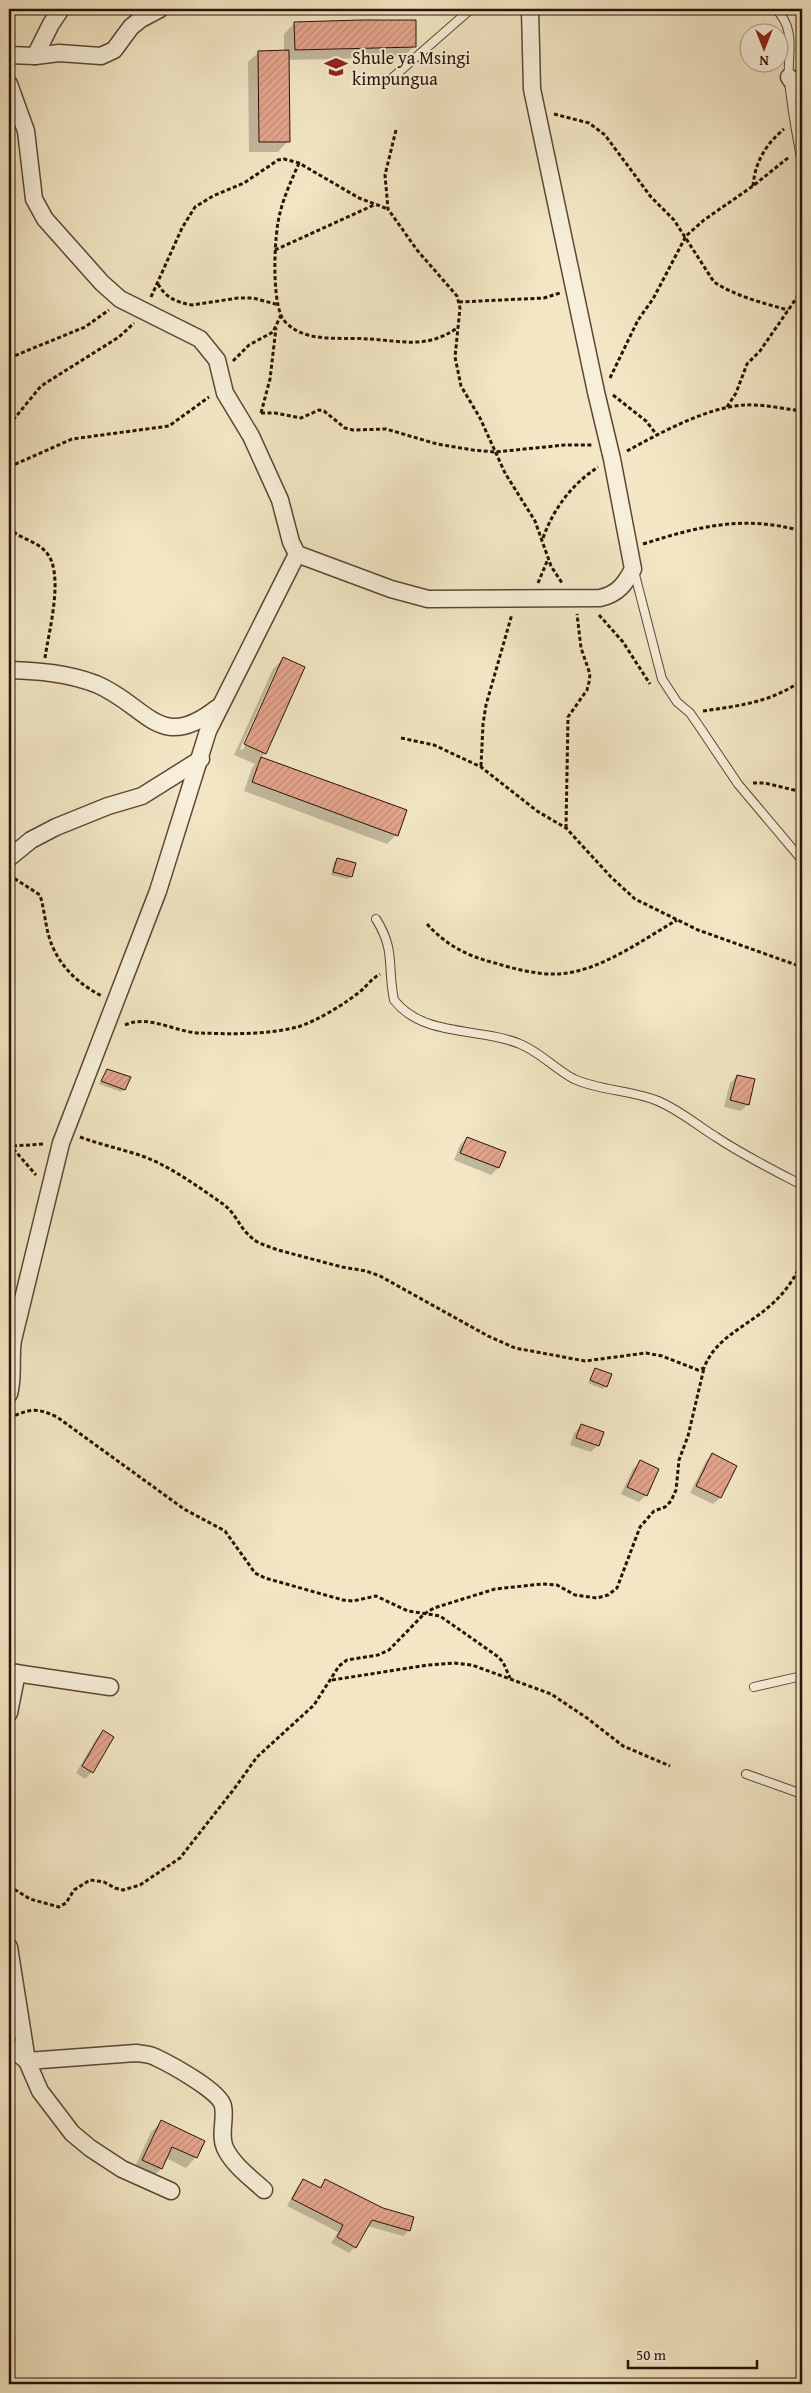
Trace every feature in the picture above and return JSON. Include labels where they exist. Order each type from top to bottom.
[{"type":"street","points":[[35,56],[51,24],[62,9]]},
{"type":"street","points":[[9,55],[35,56],[59,53],[90,57],[108,54],[118,47],[131,28],[141,19],[160,9]]},
{"type":"street","points":[[9,84],[26,131],[34,199],[40,210],[54,229],[102,283],[120,299],[144,313],[200,339],[216,360],[225,393],[250,436],[280,500],[291,542],[297,554],[410,596],[428,599],[577,600],[600,598],[615,593],[625,585],[633,569],[599,390],[574,289],[537,110],[530,66],[530,9]]},
{"type":"street","points":[[789,77],[802,96]]},
{"type":"street","points":[[9,1394],[12,1383],[11,1354],[13,1340],[49,1188],[64,1137],[158,891],[201,759],[208,731],[297,554]]},
{"type":"street","points":[[9,670],[44,671],[96,684],[123,698],[143,716],[164,726],[178,728],[188,726],[200,721],[220,705]]},
{"type":"street","points":[[9,858],[31,840],[56,827],[108,806],[142,796],[201,759]]},
{"type":"street","points":[[9,1713],[13,1672],[110,1687]]},
{"type":"street","points":[[9,1947],[27,2061],[40,2090],[72,2133],[90,2148],[122,2169],[171,2191]]},
{"type":"street","points":[[9,2046],[27,2061],[136,2053],[153,2056],[185,2074],[220,2098],[223,2105],[222,2137],[224,2147],[230,2156],[264,2190]]},
{"type":"lane","points":[[391,79],[471,9]]},
{"type":"lane","points":[[776,9],[782,16],[790,42],[789,77],[802,163]]},
{"type":"lane","points":[[633,569],[662,679],[677,702],[690,713],[738,784],[802,860]]},
{"type":"lane","points":[[376,919],[390,948],[394,1000],[408,1013],[456,1031],[518,1043],[574,1078],[591,1085],[636,1094],[659,1102],[676,1110],[737,1150],[802,1185]]},
{"type":"lane","points":[[754,1687],[802,1676]]},
{"type":"lane","points":[[746,1774],[802,1794]]},
{"type":"path","points":[[537,110],[589,123],[605,135],[651,197],[674,220],[686,236],[714,282],[754,300],[788,310]]},
{"type":"path","points":[[753,186],[757,165],[771,140],[795,121]]},
{"type":"path","points":[[396,130],[385,176],[388,209],[417,250],[453,290],[459,302],[455,357],[461,386],[480,418],[495,452],[542,538],[556,575],[577,600],[610,625],[649,682],[677,702]]},
{"type":"path","points":[[657,435],[646,421],[599,390],[621,359],[638,320],[653,299],[686,236],[704,220],[753,186],[799,147]]},
{"type":"path","points":[[9,425],[41,386],[119,337],[144,313],[182,228],[195,206],[213,196],[244,184],[278,160],[284,159],[299,163],[330,183],[374,205],[388,209]]},
{"type":"path","points":[[299,163],[280,212],[275,250],[281,315],[294,329],[313,336],[405,343],[435,340],[457,327]]},
{"type":"path","points":[[275,250],[374,205]]},
{"type":"path","points":[[157,284],[164,295],[183,304],[192,305],[253,298],[279,305]]},
{"type":"path","points":[[459,302],[544,298],[574,289]]},
{"type":"path","points":[[727,407],[736,393],[747,364],[760,351],[802,290]]},
{"type":"path","points":[[9,358],[85,327],[107,312],[120,299]]},
{"type":"path","points":[[250,436],[261,413],[270,379],[276,327],[281,315]]},
{"type":"path","points":[[44,671],[48,641],[53,623],[54,579],[46,551],[15,533],[9,510],[9,467],[72,440],[169,426],[210,396],[233,360],[244,348],[269,335],[276,327]]},
{"type":"path","points":[[542,538],[550,520],[565,496],[611,454],[727,407],[746,405],[802,411]]},
{"type":"path","points":[[261,413],[275,413],[301,418],[320,410],[324,411],[345,428],[353,430],[386,429],[437,444],[495,452],[575,444],[597,445],[611,454]]},
{"type":"path","points":[[630,548],[687,530],[715,524],[776,524],[802,531]]},
{"type":"path","points":[[481,767],[486,705],[512,614],[519,599]]},
{"type":"path","points":[[566,828],[568,717],[587,690],[590,682],[590,674],[581,648],[577,600]]},
{"type":"path","points":[[690,713],[757,702],[781,694],[802,680]]},
{"type":"path","points":[[401,738],[434,745],[481,767],[537,811],[566,828],[624,891],[648,906],[726,940],[802,967]]},
{"type":"path","points":[[738,784],[765,783],[802,792]]},
{"type":"path","points":[[9,875],[40,895],[49,936],[69,973],[92,991],[115,1003]]},
{"type":"path","points":[[427,924],[440,938],[474,958],[501,965],[558,974],[601,962],[678,920]]},
{"type":"path","points":[[122,1026],[138,1021],[197,1033],[263,1031],[297,1027],[328,1012],[391,967]]},
{"type":"path","points":[[11,1145],[64,1137],[136,1154],[162,1166],[232,1211],[240,1228],[248,1237],[259,1243],[380,1276],[488,1336],[515,1348],[585,1361],[646,1353],[662,1356],[698,1370],[704,1368]]},
{"type":"path","points":[[11,1145],[49,1188]]},
{"type":"path","points":[[9,1886],[30,1899],[59,1907],[66,1903],[74,1890],[90,1880],[104,1882],[123,1890],[140,1885],[158,1874],[180,1858],[229,1796],[256,1757],[314,1704],[332,1680],[339,1666],[347,1660],[378,1655],[389,1650],[424,1614],[434,1608],[495,1589],[557,1585],[575,1595],[597,1598],[608,1595],[617,1588],[640,1528],[654,1511],[665,1507],[671,1501],[676,1490],[679,1460],[688,1436],[708,1357],[722,1341],[773,1302],[791,1282],[802,1259]]},
{"type":"path","points":[[9,1418],[30,1410],[42,1410],[57,1417],[184,1510],[224,1531],[255,1573],[265,1578],[343,1600],[353,1601],[376,1596],[408,1611],[434,1614],[447,1619],[497,1656],[503,1662],[510,1678]]},
{"type":"path","points":[[332,1680],[396,1669],[454,1663],[472,1665],[551,1694],[588,1718],[623,1746],[670,1766]]},
{"type":"building","points":[[416,20],[416,47],[295,50],[294,22]]},
{"type":"building","points":[[289,50],[290,142],[259,142],[258,51]]},
{"type":"building","points":[[283,657],[305,667],[266,754],[244,744]]},
{"type":"building","points":[[261,757],[407,810],[398,836],[252,782]]},
{"type":"building","points":[[337,858],[356,863],[352,877],[333,872]]},
{"type":"building","points":[[107,1069],[131,1077],[125,1090],[101,1081]]},
{"type":"building","points":[[737,1075],[755,1079],[749,1105],[730,1100]]},
{"type":"building","points":[[467,1137],[506,1152],[499,1168],[460,1153]]},
{"type":"building","points":[[595,1368],[612,1374],[607,1387],[590,1380]]},
{"type":"building","points":[[581,1424],[604,1432],[599,1446],[576,1438]]},
{"type":"building","points":[[712,1453],[737,1466],[721,1498],[696,1486]]},
{"type":"building","points":[[640,1460],[659,1469],[647,1496],[627,1487]]},
{"type":"building","points":[[103,1730],[114,1737],[93,1773],[82,1766]]},
{"type":"building","points":[[161,2120],[205,2141],[197,2158],[172,2147],[162,2169],[142,2160]]},
{"type":"building","points":[[303,2179],[321,2188],[325,2179],[383,2208],[414,2217],[410,2231],[372,2220],[356,2248],[337,2237],[343,2225],[292,2199]]},
{"type":"place","name":"Shule ya Msingi kimpungua","points":[[336,67]]}]
